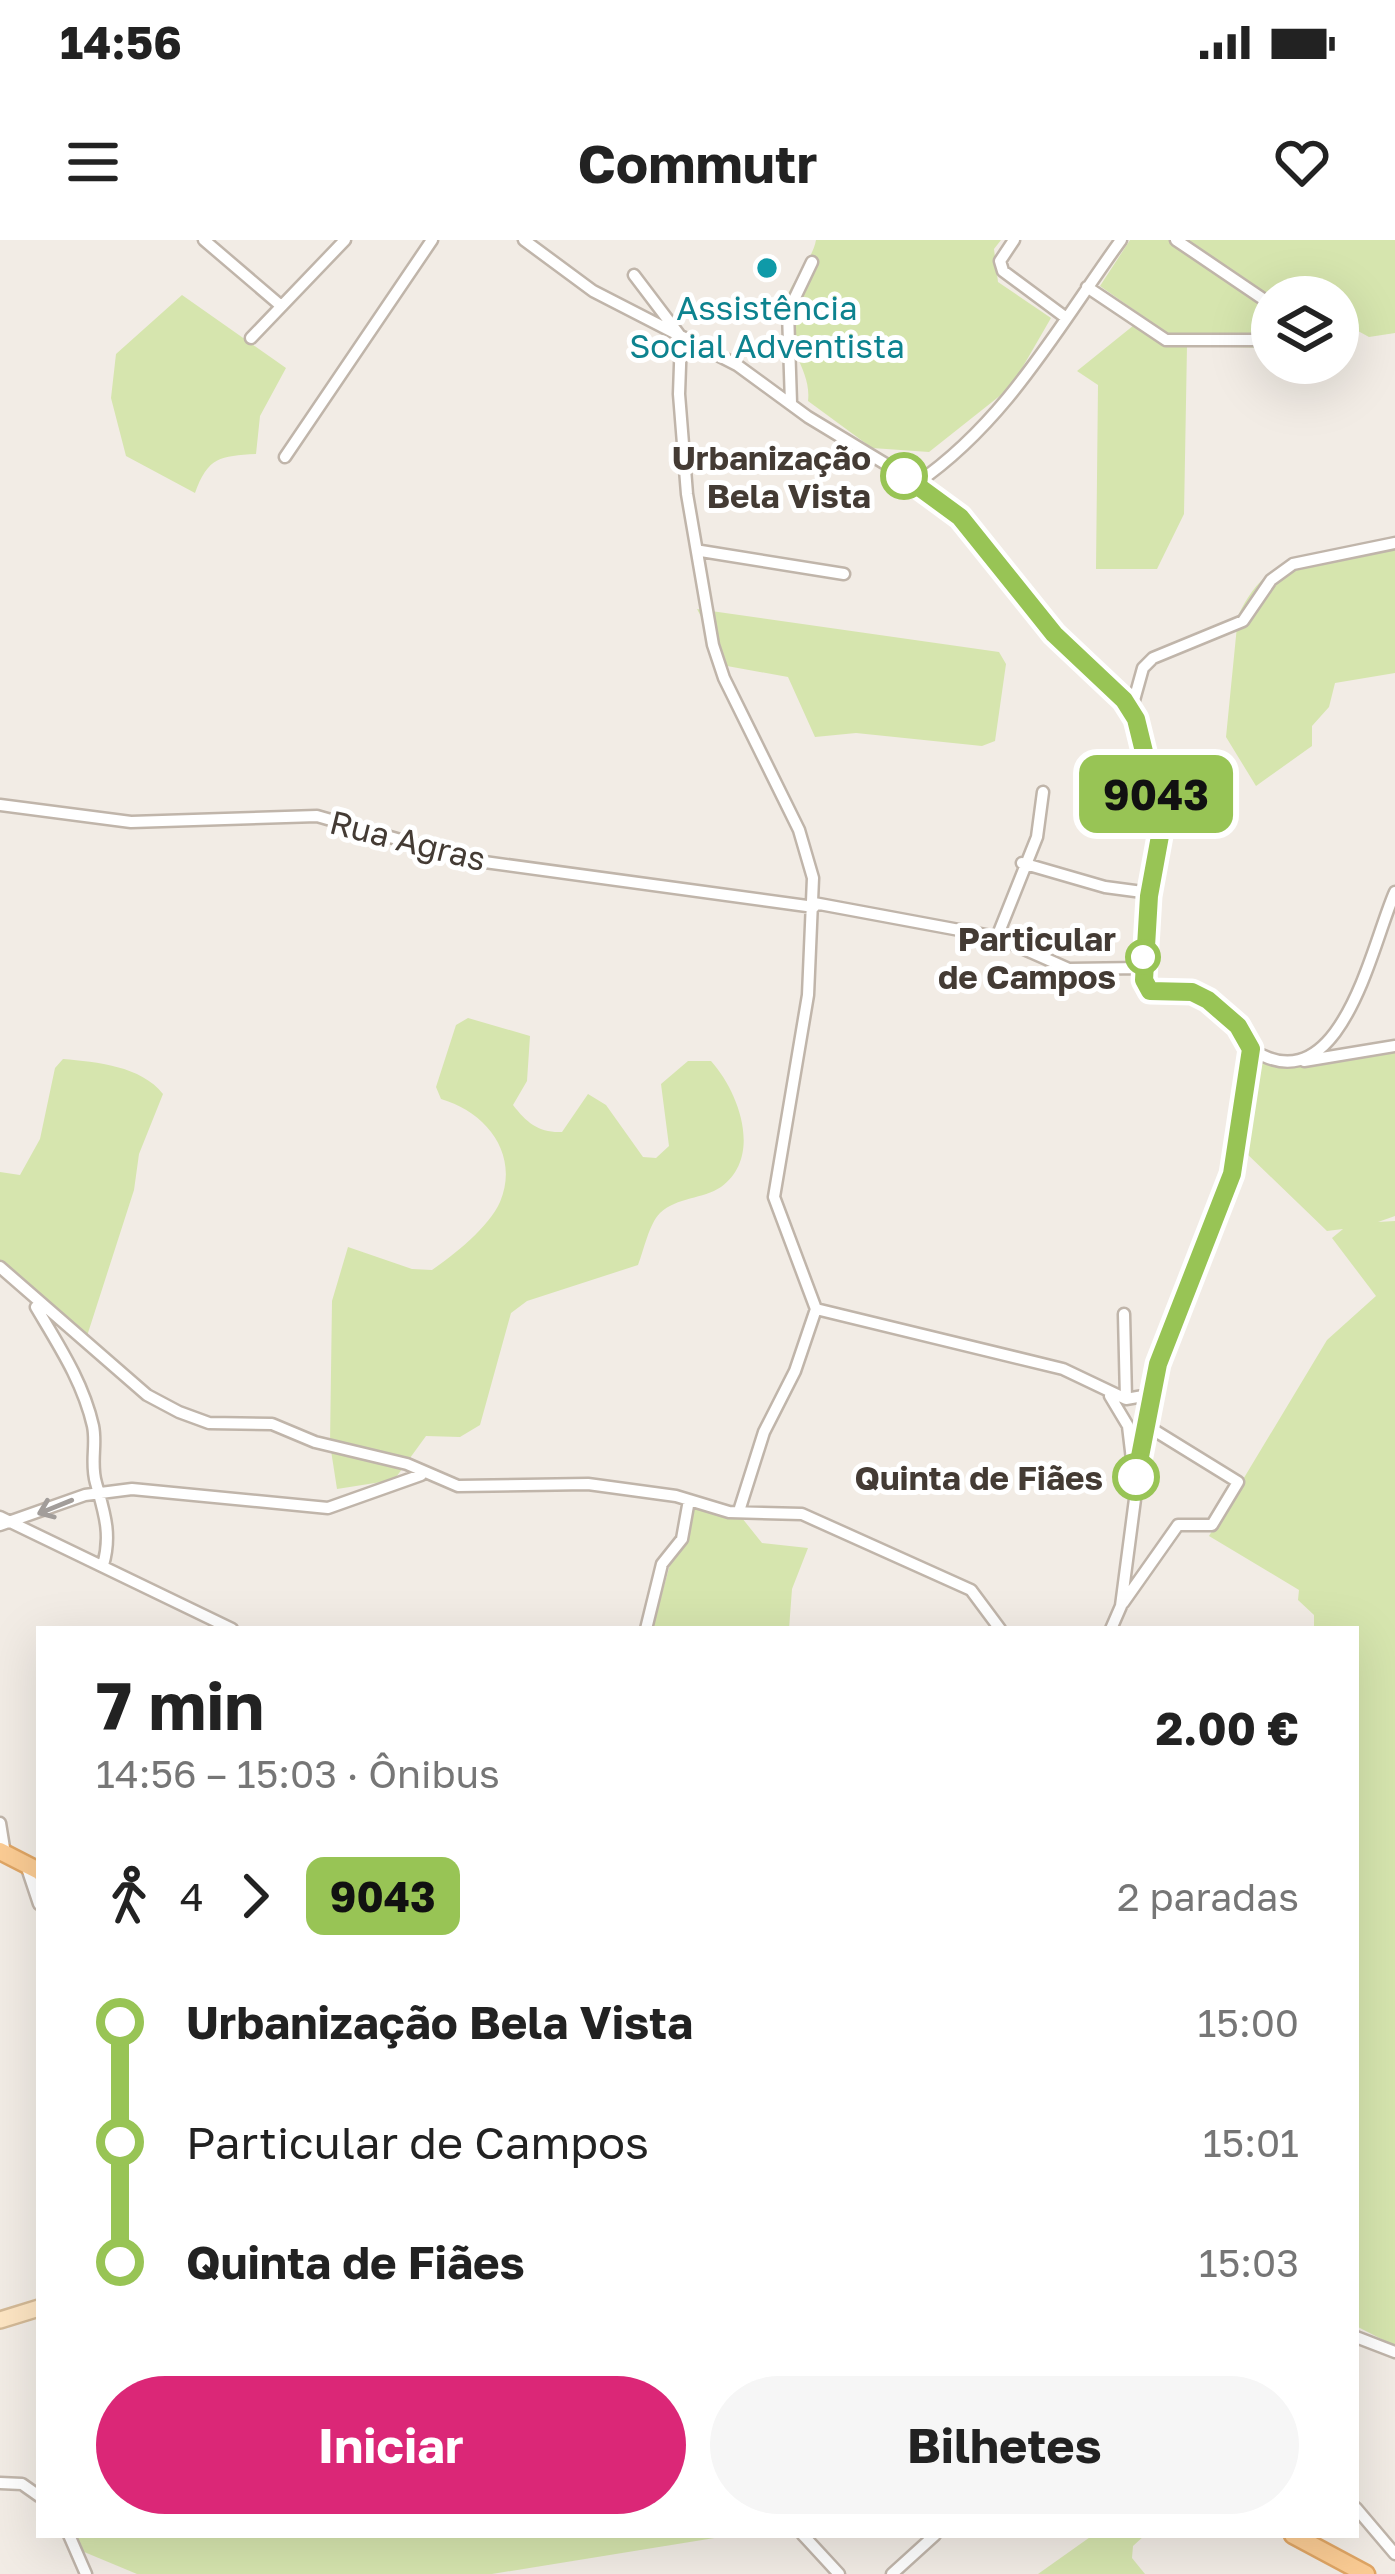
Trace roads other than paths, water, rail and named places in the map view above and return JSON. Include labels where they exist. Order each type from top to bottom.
[{"type":"main road","points":[[3,1853],[32,1868]]},
{"type":"main road","points":[[1299,2538],[1366,2574]]},
{"type":"street","points":[[204,240],[280,305]]},
{"type":"street","points":[[251,338],[345,240]]},
{"type":"street","points":[[284,457],[432,240]]},
{"type":"street","points":[[524,240],[593,291],[737,365],[917,483],[960,517],[1054,634],[1131,711],[1162,825],[1141,968],[1150,991],[1192,992],[1208,1000],[1238,1026],[1251,1049],[1269,1061],[1395,1046]]},
{"type":"street","points":[[1013,240],[1000,261],[1003,271],[1065,317]]},
{"type":"street","points":[[917,483],[961,452],[1002,407],[1121,240]]},
{"type":"street","points":[[1176,240],[1251,291]]},
{"type":"street","points":[[790,403],[788,313],[812,262]]},
{"type":"street","points":[[634,274],[681,337],[686,478],[719,662],[799,830],[814,905],[808,995],[774,1197],[816,1310],[812,1331],[764,1432],[739,1510]]},
{"type":"street","points":[[1087,287],[1166,340],[1251,340]]},
{"type":"street","points":[[1131,711],[1143,668],[1153,658],[1243,621],[1271,580],[1293,564],[1395,543]]},
{"type":"street","points":[[701,551],[844,574]]},
{"type":"street","points":[[997,937],[1022,863],[1037,838],[1043,792]]},
{"type":"street","name":"Rua Agras","points":[[0,805],[131,822],[317,816],[470,860],[814,905],[997,937],[1069,969],[1141,968]]},
{"type":"street","points":[[1022,863],[1105,887],[1150,892]]},
{"type":"street","points":[[1288,1062],[1310,1055],[1335,1033],[1357,1000],[1395,892]]},
{"type":"street","points":[[1121,1606],[1149,1395],[1179,1306],[1222,1213],[1245,1110],[1251,1049]]},
{"type":"street","points":[[0,1267],[147,1395],[209,1424],[272,1424],[315,1442],[407,1464],[421,1474],[458,1486],[588,1484],[739,1510],[802,1514],[861,1545],[893,1552],[971,1590],[998,1626]]},
{"type":"street","points":[[32,1299],[80,1382],[95,1433],[92,1456],[109,1544],[103,1565]]},
{"type":"street","points":[[816,1310],[1063,1369],[1126,1399],[1149,1395]]},
{"type":"street","points":[[1124,1314],[1126,1399]]},
{"type":"street","points":[[69,1364],[90,1347]]},
{"type":"street","points":[[1103,1389],[1128,1426],[1135,1484]]},
{"type":"street","points":[[1112,1626],[1121,1606],[1178,1525],[1212,1525],[1238,1482],[1144,1424]]},
{"type":"street","points":[[4,1522],[100,1492],[132,1489],[328,1508],[421,1474]]},
{"type":"street","points":[[647,1626],[662,1564],[682,1539],[688,1500]]},
{"type":"street","points":[[4,1522],[226,1626]]},
{"type":"street","points":[[0,1823],[3,1853]]},
{"type":"street","points":[[0,2320],[36,2309]]},
{"type":"street","points":[[1359,2338],[1395,2352]]},
{"type":"street","points":[[0,2483],[22,2484],[36,2494]]},
{"type":"street","points":[[1359,2512],[1395,2554]]},
{"type":"street","points":[[70,2538],[86,2574]]},
{"type":"street","points":[[806,2538],[839,2574]]},
{"type":"street","points":[[892,2574],[932,2538]]},
{"type":"place","name":"Assistência Social Adventista","points":[[767,268]]},
{"type":"place","name":"Urbanização Bela Vista","points":[[904,476]]},
{"type":"place","name":"Particular de Campos","points":[[1143,957]]},
{"type":"place","name":"Quinta de Fiães","points":[[1136,1477]]}]
